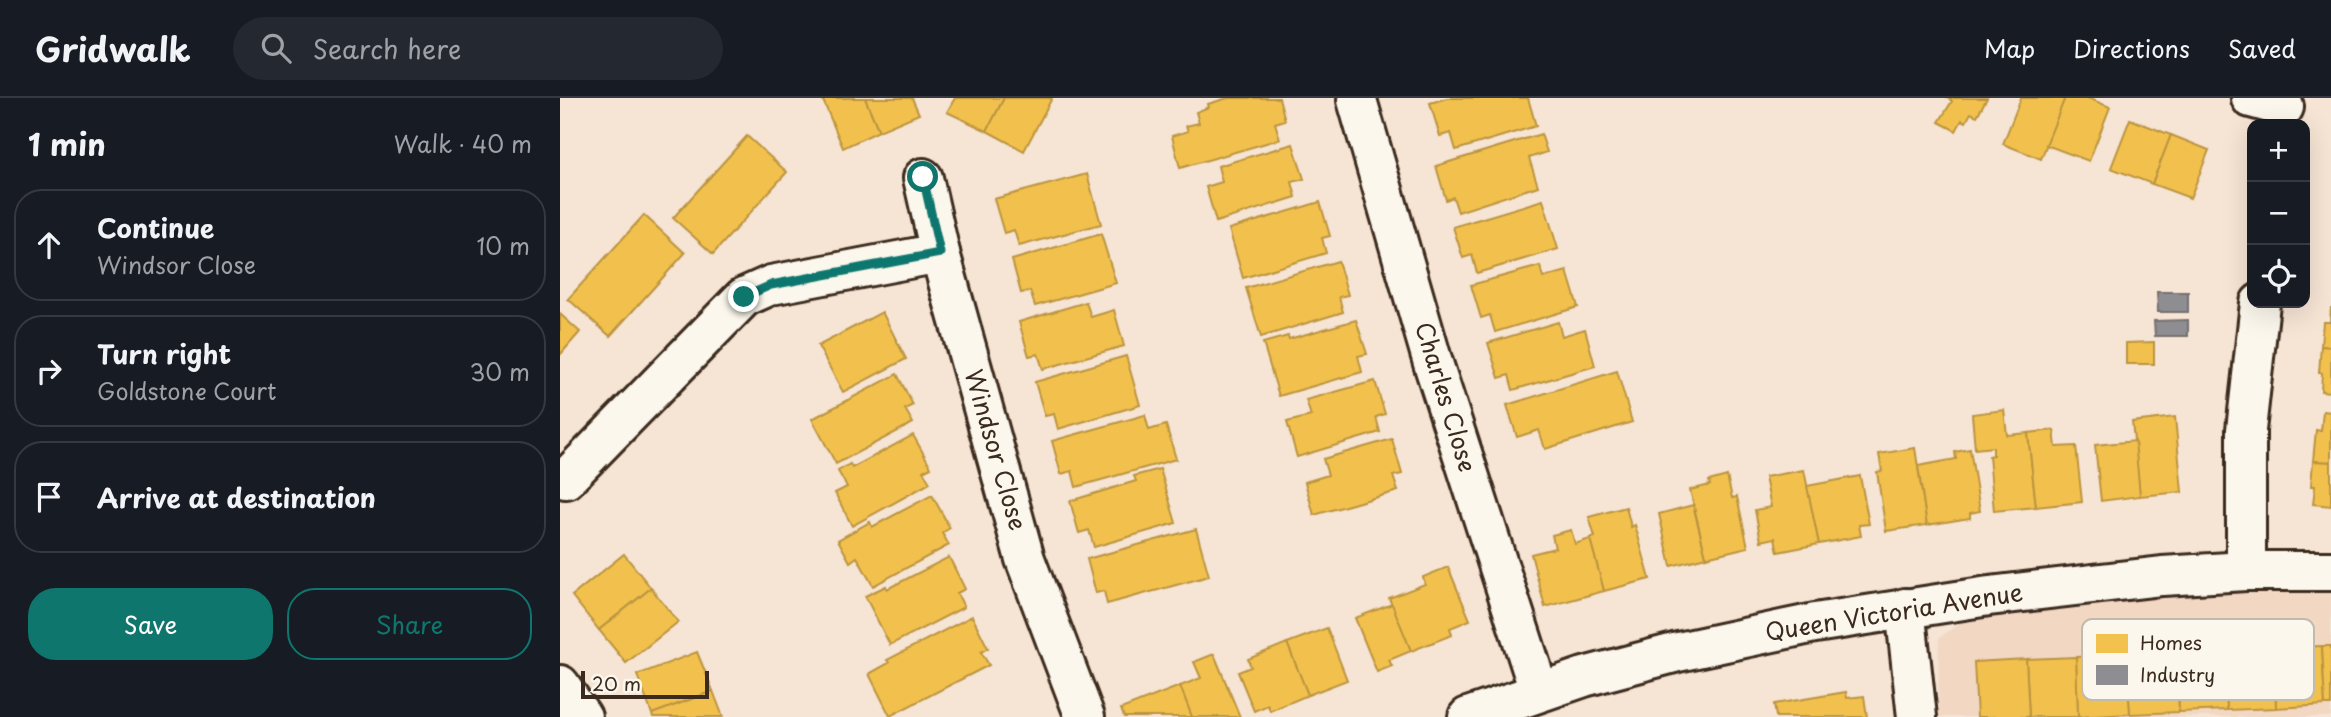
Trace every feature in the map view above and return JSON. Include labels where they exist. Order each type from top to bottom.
[{"type":"street","name":"Charles Close","points":[[1357,100],[1433,363],[1539,691]]},
{"type":"street","name":"Windsor Close","points":[[923,177],[940,253],[1025,559],[1085,717]]},
{"type":"street","points":[[566,478],[744,297],[771,285],[940,253]]},
{"type":"street","points":[[2246,571],[2246,430],[2259,308]]},
{"type":"street","name":"Queen Victoria Avenue","points":[[1468,717],[1584,677],[1678,652],[1815,623],[2086,584],[2246,571],[2331,571]]},
{"type":"street","points":[[1905,608],[1917,717]]},
{"type":"street","points":[[560,685],[582,717]]},
{"type":"shaded area","points":[[2331,584],[2331,717],[1938,717],[1939,638],[1973,613],[2243,586]]},
{"type":"building: Homes","points":[[822,98],[865,98],[879,131],[843,148]]},
{"type":"building: Homes","points":[[865,98],[912,98],[919,114],[879,131]]},
{"type":"building: Homes","points":[[955,98],[1004,98],[987,131],[947,112]]},
{"type":"building: Homes","points":[[1004,98],[1052,98],[1024,151],[987,131]]},
{"type":"building: Homes","points":[[1228,98],[1279,98],[1285,120],[1275,123],[1280,139],[1180,168],[1172,136],[1188,131],[1186,126],[1199,123],[1196,112],[1209,107],[1208,104]]},
{"type":"building: Homes","points":[[1447,98],[1528,98],[1536,126],[1456,150],[1451,133],[1440,136],[1430,103]]},
{"type":"building: Homes","points":[[1947,98],[1987,98],[1977,116],[1971,113],[1966,122],[1962,120],[1956,131],[1939,122],[1952,101]]},
{"type":"building: Homes","points":[[2021,98],[2065,98],[2041,159],[2003,144]]},
{"type":"building: Homes","points":[[2065,98],[2088,98],[2110,107],[2089,161],[2046,145]]},
{"type":"building: Homes","points":[[2130,119],[2171,135],[2152,184],[2111,168]]},
{"type":"building: Homes","points":[[1541,134],[1547,152],[1529,158],[1538,186],[1458,212],[1453,197],[1446,200],[1436,166]]},
{"type":"building: Homes","points":[[2171,135],[2209,150],[2190,198],[2152,184]]},
{"type":"building: Homes","points":[[747,136],[787,172],[713,254],[673,218]]},
{"type":"building: Homes","points":[[1293,144],[1304,179],[1292,182],[1296,197],[1216,222],[1206,187],[1222,182],[1218,166]]},
{"type":"building: Homes","points":[[1087,174],[1101,224],[1019,246],[1014,230],[1004,233],[994,199]]},
{"type":"building: Homes","points":[[1543,200],[1558,249],[1477,273],[1472,255],[1463,258],[1453,227]]},
{"type":"building: Homes","points":[[1320,202],[1330,236],[1322,238],[1326,253],[1243,278],[1229,229]]},
{"type":"building: Homes","points":[[644,215],[685,253],[610,336],[568,299]]},
{"type":"building: Homes","points":[[1101,234],[1116,283],[1035,306],[1030,291],[1021,293],[1012,260]]},
{"type":"building: Homes","points":[[1338,261],[1348,295],[1339,297],[1343,312],[1261,337],[1246,288]]},
{"type":"building: Homes","points":[[1540,266],[1543,278],[1567,271],[1578,307],[1495,332],[1490,315],[1481,318],[1471,285]]},
{"type":"building: Homes","points":[[1086,302],[1091,317],[1114,310],[1124,346],[1043,369],[1038,354],[1029,356],[1019,322]]},
{"type":"building: Homes","points":[[2331,307],[2331,347],[2321,346],[2323,322],[2330,322]]},
{"type":"building: Homes","points":[[882,312],[906,359],[843,392],[818,346]]},
{"type":"building: Homes","points":[[560,314],[580,332],[560,355]]},
{"type":"building: Homes","points":[[1356,320],[1367,354],[1358,356],[1362,372],[1279,396],[1263,343],[1288,336],[1289,339]]},
{"type":"building: Homes","points":[[1558,322],[1562,336],[1585,329],[1595,366],[1513,390],[1509,375],[1499,378],[1488,343]]},
{"type":"building: Homes","points":[[2154,342],[2154,364],[2126,364],[2126,343]]},
{"type":"building: Homes","points":[[2321,346],[2331,347],[2331,392],[2321,391]]},
{"type":"building: Homes","points":[[1126,356],[1140,405],[1058,429],[1054,414],[1045,416],[1035,382]]},
{"type":"building: Homes","points":[[1617,371],[1632,422],[1545,449],[1539,430],[1517,437],[1507,405]]},
{"type":"building: Homes","points":[[897,374],[913,405],[905,409],[913,423],[836,464],[812,419]]},
{"type":"building: Homes","points":[[1375,381],[1385,414],[1376,417],[1380,432],[1297,457],[1287,422],[1311,416],[1306,400]]},
{"type":"building: Homes","points":[[2004,410],[2007,435],[2028,433],[2036,507],[1994,511],[1989,456],[1993,455],[1993,447],[1975,449],[1972,414]]},
{"type":"building: Homes","points":[[2323,411],[2331,412],[2331,462],[2313,461],[2316,430],[2321,431]]},
{"type":"building: Homes","points":[[1145,415],[1149,430],[1166,425],[1176,459],[1076,487],[1072,471],[1061,474],[1052,441]]},
{"type":"building: Homes","points":[[2175,417],[2182,492],[2140,496],[2132,422]]},
{"type":"building: Homes","points":[[2054,430],[2056,447],[2076,446],[2082,502],[2036,507],[2028,433]]},
{"type":"building: Homes","points":[[913,435],[931,467],[923,471],[930,483],[852,526],[835,493],[847,487],[838,471],[850,464],[852,468]]},
{"type":"building: Homes","points":[[1392,439],[1402,474],[1393,476],[1398,491],[1314,515],[1305,482],[1328,475],[1323,459]]},
{"type":"building: Homes","points":[[2135,441],[2140,496],[2101,501],[2095,445]]},
{"type":"building: Homes","points":[[1915,448],[1927,525],[1886,531],[1877,472],[1882,471],[1879,454]]},
{"type":"building: Homes","points":[[1970,449],[1980,511],[1970,513],[1970,518],[1927,525],[1918,466],[1956,459],[1955,452]]},
{"type":"building: Homes","points":[[2313,461],[2331,462],[2331,506],[2313,504]]},
{"type":"building: Homes","points":[[1160,469],[1176,523],[1094,547],[1089,530],[1079,533],[1070,501],[1136,481],[1134,476]]},
{"type":"building: Homes","points":[[1804,470],[1819,544],[1778,552],[1775,538],[1761,541],[1755,510],[1771,507],[1765,477]]},
{"type":"building: Homes","points":[[1727,476],[1732,498],[1737,497],[1748,547],[1706,557],[1690,490],[1710,485],[1709,481]]},
{"type":"building: Homes","points":[[1860,476],[1869,524],[1859,525],[1861,536],[1819,544],[1807,486]]},
{"type":"building: Homes","points":[[932,495],[950,528],[942,533],[949,545],[873,586],[857,557],[850,562],[838,540],[870,522],[872,527]]},
{"type":"building: Homes","points":[[1693,505],[1706,557],[1671,566],[1659,514]]},
{"type":"building: Homes","points":[[1626,507],[1631,527],[1635,525],[1650,579],[1604,591],[1590,539],[1595,537],[1589,517]]},
{"type":"building: Homes","points":[[1196,529],[1209,576],[1107,604],[1104,591],[1096,593],[1087,559]]},
{"type":"building: Homes","points":[[1571,530],[1575,544],[1590,539],[1604,591],[1545,607],[1531,554],[1555,548],[1552,535]]},
{"type":"building: Homes","points":[[624,554],[651,588],[599,630],[572,596]]},
{"type":"building: Homes","points":[[949,557],[965,589],[957,593],[964,607],[890,645],[865,596],[886,586],[887,589]]},
{"type":"building: Homes","points":[[1448,567],[1470,620],[1450,628],[1452,635],[1411,651],[1389,598],[1425,584],[1423,577]]},
{"type":"building: Homes","points":[[651,588],[678,622],[626,663],[599,630]]},
{"type":"building: Homes","points":[[1392,604],[1411,651],[1389,660],[1392,666],[1377,672],[1355,618]]},
{"type":"building: Homes","points":[[972,616],[988,648],[981,652],[989,665],[890,716],[869,674],[889,663],[887,660]]},
{"type":"building: Homes","points":[[1327,628],[1347,680],[1308,695],[1287,643]]},
{"type":"building: Homes","points":[[1287,643],[1308,695],[1270,711],[1268,705],[1254,711],[1238,672],[1251,667],[1248,659]]},
{"type":"building: Homes","points":[[2314,646],[2322,646],[2325,705],[2276,708],[2276,700],[2314,700]]},
{"type":"building: Homes","points":[[2322,646],[2331,646],[2331,705],[2325,705]]},
{"type":"building: Homes","points":[[697,652],[713,691],[652,714],[637,675]]},
{"type":"building: Homes","points":[[1214,654],[1240,717],[1192,717],[1180,686],[1201,678],[1194,662]]},
{"type":"building: Homes","points":[[2076,657],[2082,657],[2082,700],[2129,700],[2130,714],[2078,717]]},
{"type":"building: Homes","points":[[2076,657],[2078,717],[2029,717],[2026,659]]},
{"type":"building: Homes","points":[[2026,659],[2029,717],[1977,717],[1974,662]]},
{"type":"building: Homes","points":[[1180,686],[1192,717],[1124,717],[1121,709]]},
{"type":"building: Homes","points":[[713,691],[723,717],[653,717],[652,714]]},
{"type":"building: Homes","points":[[1846,692],[1847,698],[1864,696],[1867,717],[1776,717],[1774,704]]},
{"type":"building: Homes","points":[[2129,700],[2178,700],[2179,712],[2130,714]]},
{"type":"building: Homes","points":[[2178,700],[2226,700],[2227,710],[2179,712]]},
{"type":"building: Homes","points":[[2226,700],[2276,700],[2276,708],[2227,710]]},
{"type":"building: Industry","points":[[2157,292],[2188,292],[2188,312],[2158,312]]},
{"type":"building: Industry","points":[[2188,320],[2188,336],[2155,336],[2154,321]]},
{"type":"route","points":[[744,297],[787,281],[940,253],[923,177]]}]
